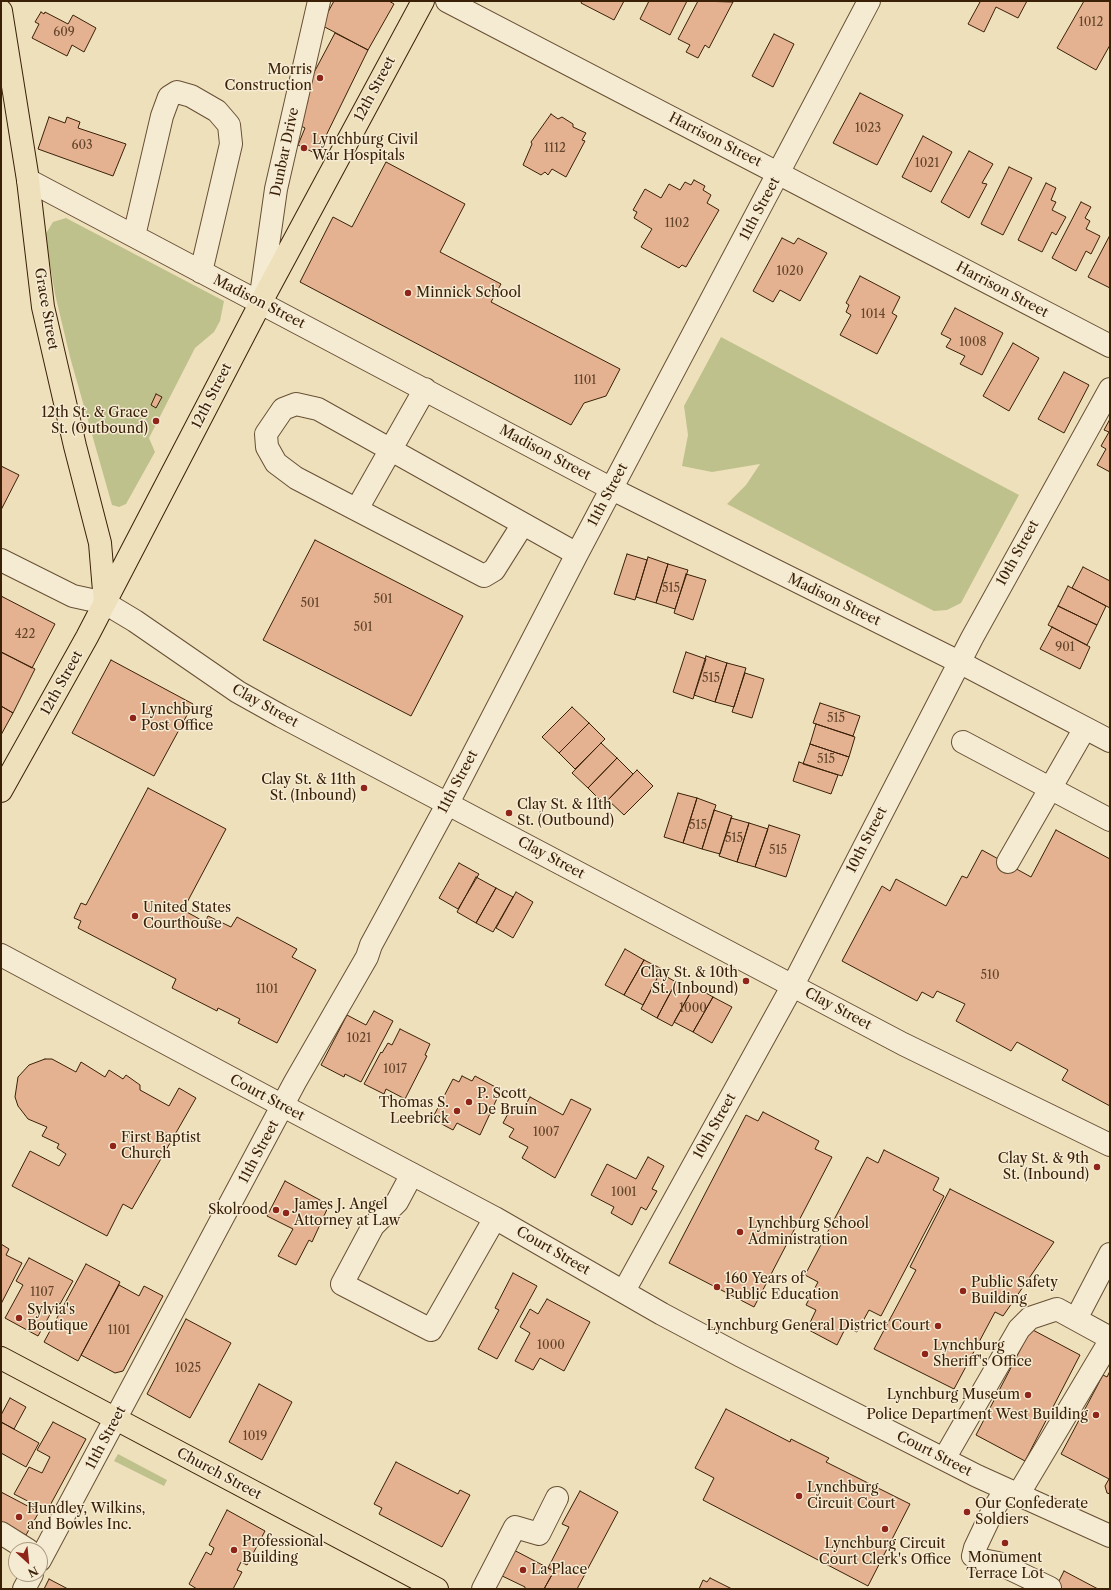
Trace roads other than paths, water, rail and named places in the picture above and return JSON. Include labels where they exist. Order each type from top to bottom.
[{"type":"main road","name":"12th Street","points":[[1,791],[105,602],[260,304],[423,1]]},
{"type":"main road","name":"Grace Street","points":[[1,11],[28,180],[43,307],[75,446],[100,542],[105,602]]},
{"type":"main road","name":"Church Street","points":[[1,1358],[437,1589]]},
{"type":"street","name":"Dunbar Drive","points":[[260,304],[276,189],[320,1]]},
{"type":"street","name":"Harrison Street","points":[[447,1],[1110,346]]},
{"type":"street","name":"11th Street","points":[[46,1542],[116,1419],[283,1106],[367,957],[371,945],[448,804],[577,554],[869,1]]},
{"type":"street","points":[[134,236],[162,116],[169,97],[177,92],[191,96],[217,111],[229,125],[231,144],[201,272]]},
{"type":"street","name":"Madison Street","points":[[28,180],[612,489],[959,662],[1110,741]]},
{"type":"street","points":[[357,509],[425,389]]},
{"type":"street","name":"10th Street","points":[[624,1291],[793,985],[959,662],[1110,389]]},
{"type":"street","points":[[522,524],[494,570],[484,576],[296,478],[276,463],[267,448],[266,434],[283,410],[296,404],[318,409],[577,554]]},
{"type":"street","name":"Clay Street","points":[[1,560],[73,596],[105,602],[135,620],[238,692],[903,1044],[1110,1145]]},
{"type":"street","points":[[1008,862],[1085,728]]},
{"type":"street","points":[[963,742],[1110,820]]},
{"type":"street","name":"Court Street","points":[[1,955],[495,1218],[624,1291],[668,1318],[944,1460],[1110,1536]]},
{"type":"street","points":[[412,1174],[397,1202],[373,1226],[342,1284],[431,1330],[495,1218]]},
{"type":"street","points":[[1076,1319],[1110,1254]]},
{"type":"street","points":[[944,1460],[1019,1329],[1030,1318],[1056,1309],[1110,1338]]},
{"type":"street","points":[[1050,1588],[998,1564],[977,1559],[974,1556],[975,1548],[993,1510],[1012,1492],[1110,1341]]},
{"type":"street","points":[[483,1589],[515,1527],[539,1534],[557,1498]]},
{"type":"street","points":[[1,1533],[13,1542]]},
{"type":"place","name":"Morris Construction","points":[[320,78]]},
{"type":"place","name":"Lynchburg Civil War Hospitals","points":[[304,148]]},
{"type":"place","name":"Minnick School","points":[[408,293]]},
{"type":"place","name":"12th St. & Grace St. (Outbound)","points":[[156,421]]},
{"type":"place","name":"Lynchburg Post Office","points":[[133,718]]},
{"type":"place","name":"Clay St. & 11th St. (Inbound)","points":[[364,788]]},
{"type":"place","name":"Clay St. & 11th St. (Outbound)","points":[[509,813]]},
{"type":"place","name":"United States Courthouse","points":[[135,916]]},
{"type":"place","name":"Clay St. & 10th St. (Inbound)","points":[[746,981]]},
{"type":"place","name":"P. Scott De Bruin","points":[[469,1102]]},
{"type":"place","name":"Thomas S. Leebrick","points":[[457,1111]]},
{"type":"place","name":"First Baptist Church","points":[[113,1146]]},
{"type":"place","name":"Clay St. & 9th St. (Inbound)","points":[[1097,1167]]},
{"type":"place","name":"Skolrood","points":[[276,1210]]},
{"type":"place","name":"James J. Angel Attorney at Law","points":[[286,1213]]},
{"type":"place","name":"Lynchburg School Administration","points":[[740,1232]]},
{"type":"place","name":"160 Years of Public Education","points":[[717,1287]]},
{"type":"place","name":"Public Safety Building","points":[[963,1291]]},
{"type":"place","name":"Sylvia's Boutique","points":[[19,1318]]},
{"type":"place","name":"Lynchburg General District Court","points":[[938,1326]]},
{"type":"place","name":"Lynchburg Sheriff's Office","points":[[925,1354]]},
{"type":"place","name":"Lynchburg Museum","points":[[1028,1395]]},
{"type":"place","name":"Police Department West Building","points":[[1096,1415]]},
{"type":"place","name":"Lynchburg Circuit Court","points":[[799,1496]]},
{"type":"place","name":"Our Confederate Soldiers","points":[[967,1512]]},
{"type":"place","name":"Hundley, Wilkins, and Bowles Inc.","points":[[19,1517]]},
{"type":"place","name":"Lynchburg Circuit Court Clerk's Office","points":[[885,1529]]},
{"type":"place","name":"Monument Terrace Lot","points":[[1005,1543]]},
{"type":"place","name":"Professional Building","points":[[234,1550]]},
{"type":"place","name":"La Place","points":[[523,1570]]}]
